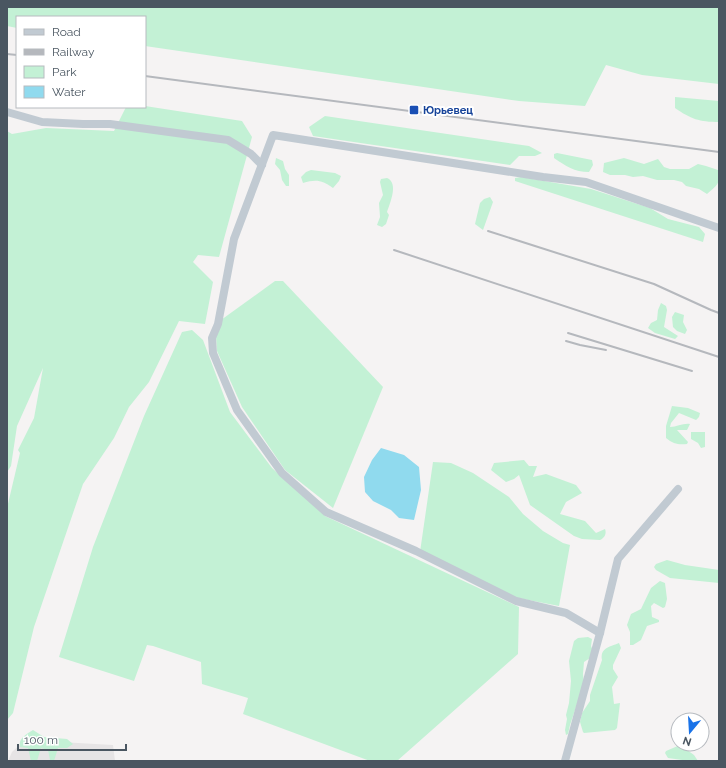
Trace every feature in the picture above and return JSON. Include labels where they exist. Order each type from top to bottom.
[{"type":"street","points":[[7,112],[42,122],[110,124],[228,140],[251,154],[262,165]]},
{"type":"street","points":[[600,633],[566,613],[516,601],[416,551],[326,512],[282,473],[237,410],[213,353],[212,338],[218,324],[234,239],[274,135],[586,182],[719,228]]},
{"type":"street","points":[[565,761],[600,633],[618,559],[678,489]]},
{"type":"shaded area","points":[[25,740],[113,745],[115,761],[8,761],[12,752]]},
{"type":"green space","points":[[7,7],[719,7],[719,84],[642,75],[606,65],[585,106],[519,101],[146,46],[146,16],[16,16],[16,28],[7,26]]},
{"type":"green space","points":[[675,97],[719,101],[719,122],[696,119],[686,115],[675,108]]},
{"type":"green space","points":[[146,106],[242,121],[252,137],[219,257],[198,255],[193,262],[213,282],[205,324],[179,321],[149,382],[129,407],[114,438],[83,484],[34,627],[13,713],[7,720],[7,508],[20,453],[18,450],[34,418],[43,368],[17,426],[11,466],[7,472],[7,131],[12,134],[46,128],[114,131],[126,108],[146,108]]},
{"type":"green space","points":[[325,116],[529,146],[542,153],[535,156],[519,156],[510,165],[313,136],[309,127]]},
{"type":"green space","points":[[557,153],[592,160],[593,165],[589,172],[574,170],[554,158],[554,154]]},
{"type":"green space","points":[[276,158],[283,161],[285,169],[289,175],[289,186],[286,186],[282,180],[280,170],[275,164]]},
{"type":"green space","points":[[624,158],[644,164],[658,159],[664,167],[670,169],[689,169],[698,164],[718,170],[719,178],[716,186],[707,194],[699,189],[686,186],[682,182],[674,180],[657,180],[643,176],[633,177],[625,175],[610,175],[603,172],[604,163]]},
{"type":"green space","points":[[311,170],[335,173],[341,176],[333,188],[326,183],[319,181],[303,183],[301,177],[306,172]]},
{"type":"green space","points":[[521,177],[591,189],[650,208],[668,219],[699,227],[705,234],[703,242],[515,181],[515,178]]},
{"type":"green space","points":[[387,178],[391,181],[393,194],[387,212],[389,215],[386,224],[382,227],[377,225],[380,217],[379,203],[383,195],[380,182],[381,179]]},
{"type":"green space","points":[[490,197],[493,202],[483,230],[475,224],[480,203],[484,199]]},
{"type":"green space","points":[[275,281],[283,281],[383,387],[333,508],[285,470],[242,407],[217,351],[216,337],[221,320]]},
{"type":"green space","points":[[661,303],[666,306],[667,310],[664,327],[678,336],[675,339],[655,333],[648,328],[651,323],[657,320],[658,310]]},
{"type":"green space","points":[[675,312],[684,315],[683,322],[687,330],[685,334],[677,331],[673,327],[672,317]]},
{"type":"green space","points":[[192,330],[203,340],[230,412],[272,468],[325,516],[519,607],[518,654],[397,761],[370,761],[243,714],[248,698],[202,684],[201,662],[153,646],[147,645],[134,681],[59,657],[93,547],[144,416],[182,332]]},
{"type":"green space","points":[[672,406],[688,408],[700,413],[696,420],[679,413],[671,423],[670,427],[690,424],[687,430],[677,430],[688,442],[687,444],[676,444],[666,438],[666,426]]},
{"type":"green space","points":[[691,432],[705,432],[705,447],[701,448],[698,443],[691,439]]},
{"type":"green space","points":[[524,460],[529,466],[537,466],[533,477],[546,474],[576,485],[582,493],[566,502],[560,514],[585,521],[596,533],[605,529],[605,536],[600,540],[582,539],[574,536],[530,505],[519,475],[506,482],[491,470],[494,463]]},
{"type":"green space","points":[[433,462],[451,463],[473,473],[509,497],[523,514],[543,531],[563,543],[570,545],[559,606],[513,597],[420,552]]},
{"type":"green space","points":[[667,560],[685,565],[719,570],[719,583],[670,578],[656,570],[654,567],[656,564]]},
{"type":"green space","points":[[660,581],[665,583],[667,599],[665,607],[663,608],[654,603],[651,606],[652,617],[659,620],[659,622],[647,626],[641,640],[633,645],[630,645],[630,632],[627,625],[631,614],[641,609],[651,588]]},
{"type":"green space","points":[[588,637],[592,639],[591,646],[593,651],[590,658],[584,662],[584,683],[568,734],[566,735],[566,715],[569,703],[571,681],[569,661],[574,641],[578,638]]},
{"type":"green space","points":[[619,643],[621,648],[613,665],[613,669],[618,677],[612,687],[614,704],[620,703],[617,728],[615,730],[584,733],[580,722],[582,713],[590,701],[590,695],[602,660],[602,653],[606,648]]},
{"type":"green space","points":[[33,730],[44,737],[67,739],[73,744],[67,748],[58,748],[54,761],[50,760],[48,750],[41,748],[37,761],[31,761],[28,748],[20,747],[20,741]]},
{"type":"green space","points":[[670,749],[670,752],[690,752],[698,761],[683,761],[668,758],[665,753]]},
{"type":"water","points":[[381,448],[404,455],[419,467],[421,490],[414,520],[399,518],[391,510],[373,501],[365,492],[364,477],[372,460]]},
{"type":"railway","points":[[7,54],[16,55]]},
{"type":"railway","points":[[146,76],[719,152]]},
{"type":"railway","points":[[488,231],[654,284],[719,313]]},
{"type":"railway","points":[[394,250],[719,357]]},
{"type":"railway","points":[[568,333],[692,371]]},
{"type":"railway","points":[[566,341],[606,350]]},
{"type":"place","name":"Юрьевец","points":[[414,110]]}]
